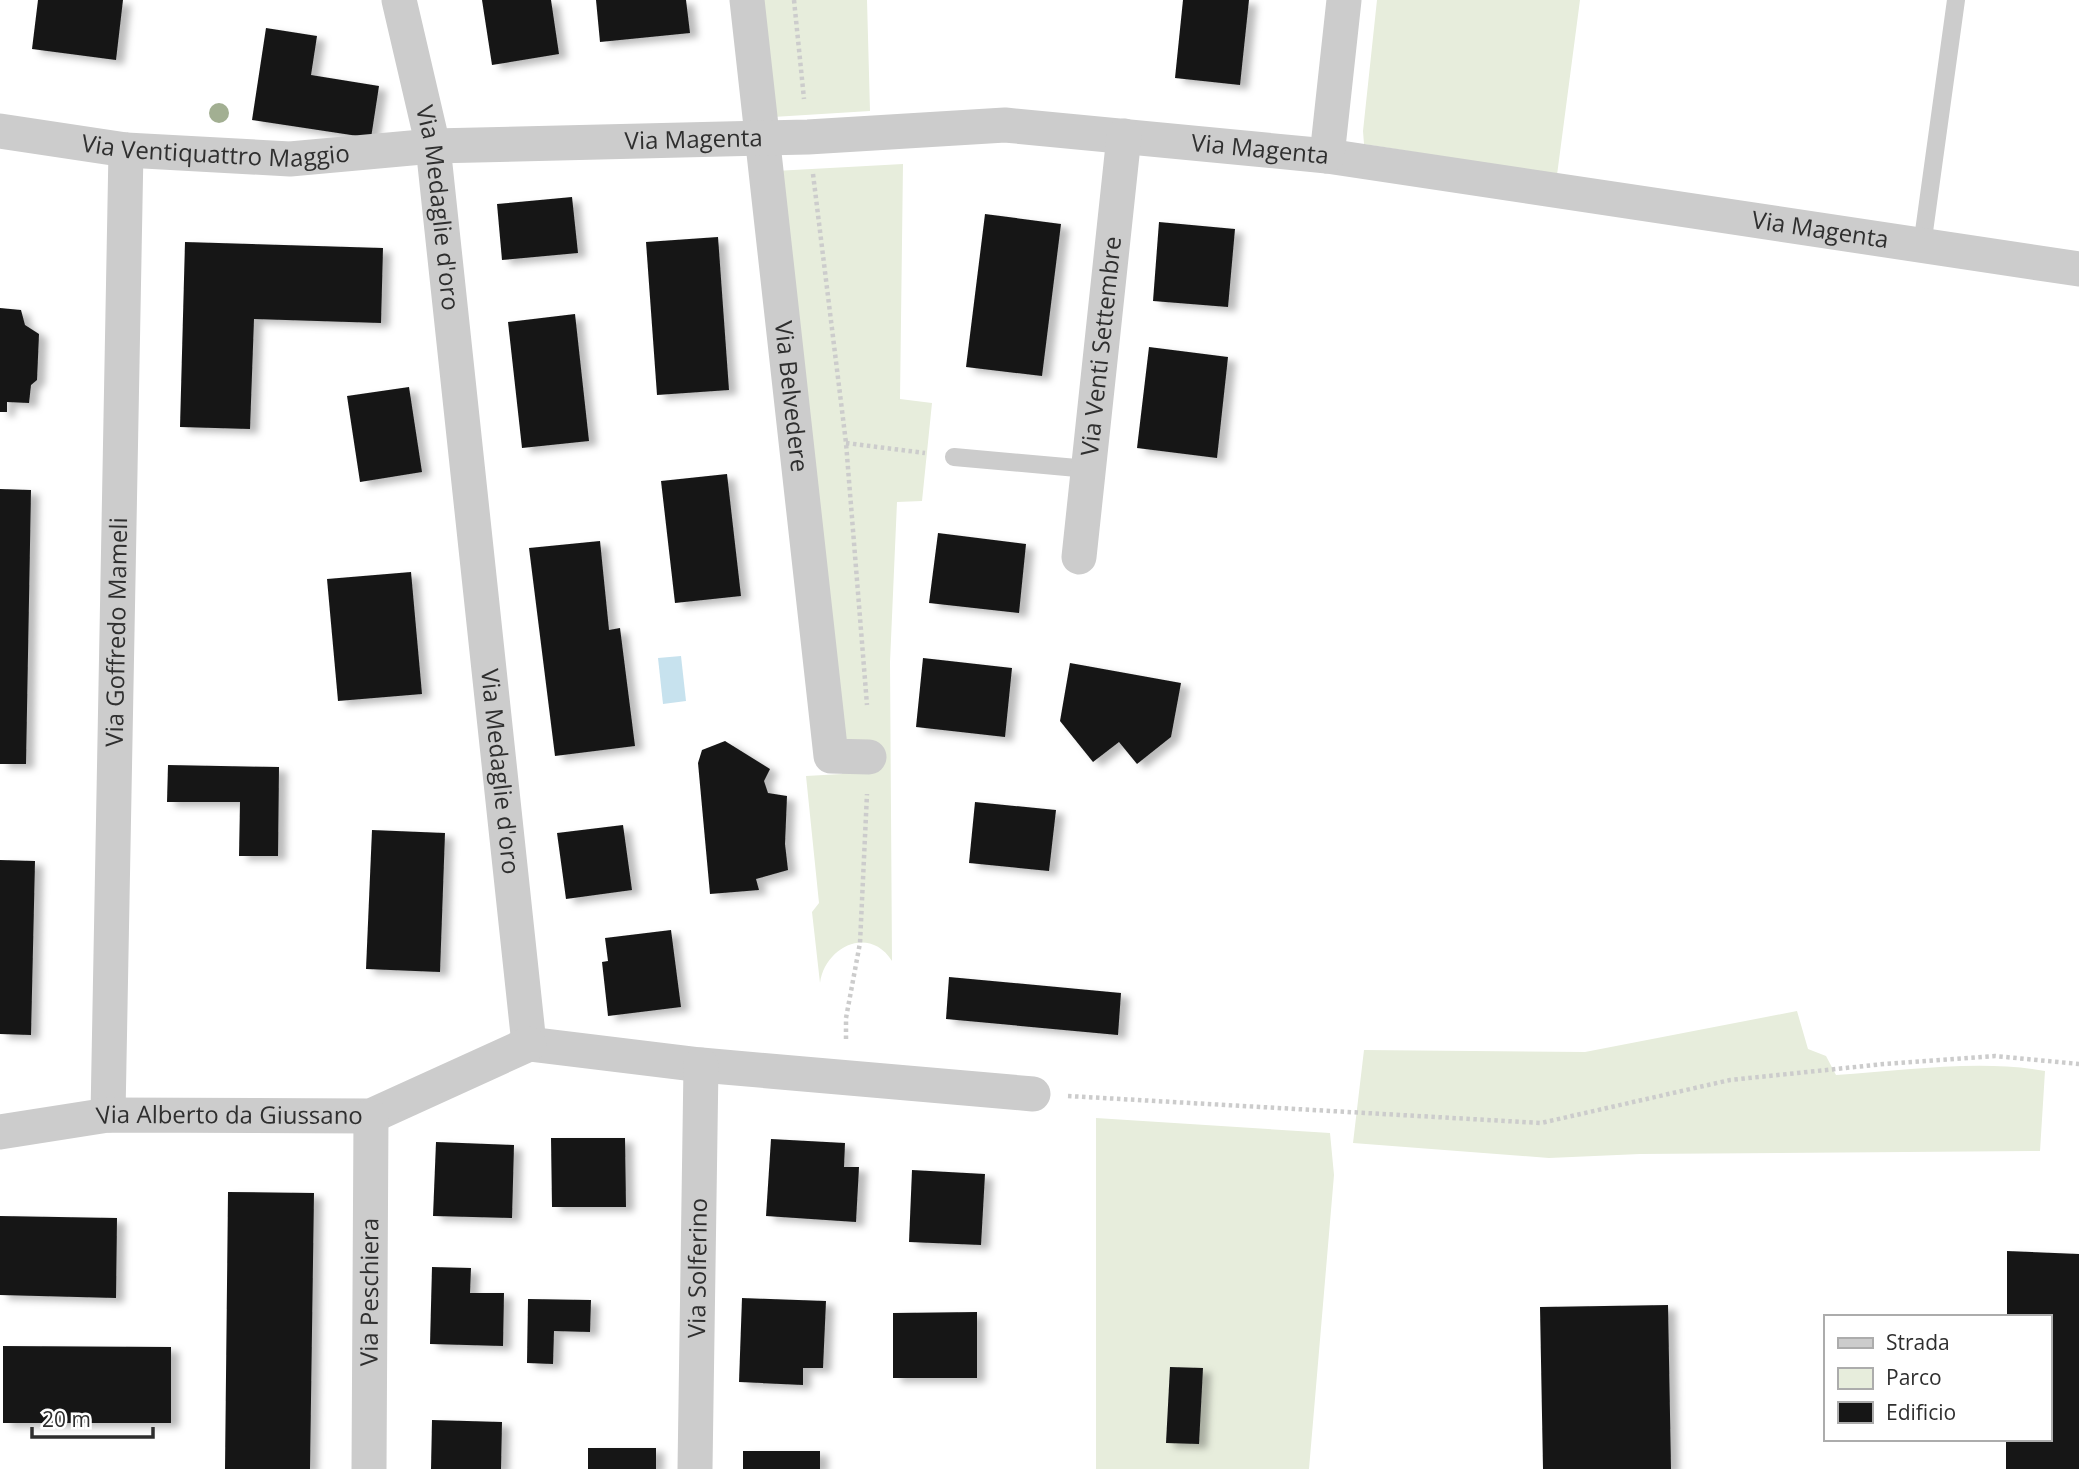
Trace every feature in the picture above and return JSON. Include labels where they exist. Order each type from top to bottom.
[{"type":"street","name":"Via Medaglie d'oro","points":[[399,0],[433,146],[530,1044]]},
{"type":"street","name":"Via Belvedere","points":[[747,0],[831,756],[869,757]]},
{"type":"street","points":[[1327,156],[1344,0]]},
{"type":"street","name":"Via Magenta","points":[[433,146],[762,138],[1005,125],[1327,156],[2079,269]]},
{"type":"street","name":"Via Ventiquattro Maggio","points":[[0,131],[126,150],[290,159],[433,146]]},
{"type":"street","name":"Via Venti Settembre","points":[[1079,557],[1125,136]]},
{"type":"street","name":"Via Goffredo Mameli","points":[[108,1115],[126,150]]},
{"type":"street","points":[[530,1044],[701,1065],[1033,1094]]},
{"type":"street","name":"Via Alberto da Giussano","points":[[0,1132],[108,1115],[371,1116],[530,1044]]},
{"type":"street","name":"Via Solferino","points":[[695,1469],[701,1065]]},
{"type":"street","name":"Via Peschiera","points":[[369,1469],[371,1116]]},
{"type":"lane","points":[[1922,246],[1956,0]]},
{"type":"lane","points":[[954,457],[1088,469]]},
{"type":"path","points":[[846,443],[954,457]]},
{"type":"path","points":[[1033,1094],[1541,1123],[1730,1080],[1884,1063],[1995,1056],[2079,1064]]},
{"type":"green space","points":[[755,0],[867,0],[870,111],[773,117]]},
{"type":"green space","points":[[1377,0],[1580,0],[1557,175],[1364,144],[1363,131]]},
{"type":"green space","points":[[903,164],[900,399],[932,403],[922,501],[897,502],[890,662],[892,961],[883,950],[872,944],[849,945],[830,959],[820,983],[812,912],[819,903],[806,776],[842,774],[775,171]]},
{"type":"green space","points":[[1797,1011],[1808,1049],[1826,1056],[1836,1075],[1967,1066],[2045,1071],[2040,1151],[1640,1154],[1549,1158],[1353,1143],[1364,1050],[1585,1052]]},
{"type":"green space","points":[[1096,1118],[1330,1133],[1334,1175],[1309,1469],[1096,1469]]},
{"type":"water","points":[[681,656],[686,701],[663,704],[658,658]]},
{"type":"building","points":[[38,0],[123,0],[116,60],[32,49]]},
{"type":"building","points":[[482,0],[551,0],[559,54],[492,65]]},
{"type":"building","points":[[596,0],[686,0],[690,33],[600,42]]},
{"type":"building","points":[[1183,0],[1249,0],[1240,85],[1175,78]]},
{"type":"building","points":[[266,28],[317,36],[311,75],[379,86],[371,138],[252,120]]},
{"type":"building","points":[[572,197],[578,253],[502,260],[497,204]]},
{"type":"building","points":[[985,214],[1061,224],[1042,376],[966,367]]},
{"type":"building","points":[[1159,222],[1235,229],[1228,307],[1153,301]]},
{"type":"building","points":[[718,237],[729,390],[657,395],[646,242]]},
{"type":"building","points":[[185,242],[383,248],[381,323],[254,319],[250,429],[180,427]]},
{"type":"building","points":[[0,308],[21,310],[25,325],[39,334],[37,380],[31,385],[29,403],[7,402],[7,412],[0,412]]},
{"type":"building","points":[[575,314],[589,441],[522,448],[508,322]]},
{"type":"building","points":[[1149,347],[1228,357],[1217,458],[1137,448]]},
{"type":"building","points":[[409,387],[422,472],[360,482],[347,396]]},
{"type":"building","points":[[727,474],[741,596],[675,603],[661,481]]},
{"type":"building","points":[[0,489],[31,490],[26,764],[0,764]]},
{"type":"building","points":[[938,533],[1026,544],[1019,613],[929,603]]},
{"type":"building","points":[[600,541],[609,630],[620,628],[635,746],[555,756],[529,548]]},
{"type":"building","points":[[411,572],[422,694],[338,701],[327,579]]},
{"type":"building","points":[[923,658],[1012,668],[1005,737],[916,727]]},
{"type":"building","points":[[1070,663],[1181,683],[1171,737],[1137,764],[1119,742],[1093,762],[1060,721]]},
{"type":"building","points":[[725,741],[770,769],[764,781],[768,793],[787,796],[785,844],[788,870],[756,879],[759,890],[710,894],[698,763],[702,750]]},
{"type":"building","points":[[168,765],[279,767],[278,856],[239,856],[240,802],[167,802]]},
{"type":"building","points":[[975,802],[1056,810],[1049,871],[969,863]]},
{"type":"building","points":[[623,825],[632,890],[566,899],[557,833]]},
{"type":"building","points":[[372,830],[445,833],[440,972],[366,969]]},
{"type":"building","points":[[0,860],[35,861],[31,1035],[0,1034]]},
{"type":"building","points":[[671,930],[681,1007],[608,1016],[602,962],[608,961],[605,938]]},
{"type":"building","points":[[949,977],[1121,993],[1118,1035],[946,1019]]},
{"type":"building","points":[[551,1138],[625,1138],[626,1207],[552,1207]]},
{"type":"building","points":[[771,1139],[845,1143],[844,1167],[859,1167],[856,1222],[766,1216]]},
{"type":"building","points":[[436,1142],[514,1145],[512,1218],[433,1216]]},
{"type":"building","points":[[912,1170],[985,1174],[981,1245],[909,1242]]},
{"type":"building","points":[[228,1192],[314,1193],[310,1469],[225,1469]]},
{"type":"building","points":[[0,1216],[117,1218],[116,1298],[0,1295]]},
{"type":"building","points":[[2007,1251],[2079,1254],[2079,1469],[2006,1469],[2006,1441],[2051,1441],[2051,1315],[2007,1315]]},
{"type":"building","points":[[432,1267],[471,1268],[470,1293],[504,1293],[503,1346],[430,1344]]},
{"type":"building","points":[[742,1298],[826,1301],[823,1368],[803,1368],[803,1385],[739,1382]]},
{"type":"building","points":[[528,1299],[591,1300],[590,1332],[554,1331],[553,1364],[527,1363]]},
{"type":"building","points":[[1668,1305],[1671,1469],[1543,1469],[1540,1307]]},
{"type":"building","points":[[977,1312],[977,1378],[893,1378],[893,1313]]},
{"type":"building","points":[[3,1346],[171,1347],[171,1423],[3,1423]]},
{"type":"building","points":[[1170,1367],[1203,1368],[1199,1444],[1166,1443]]},
{"type":"building","points":[[432,1420],[502,1422],[501,1469],[431,1469]]},
{"type":"building","points":[[588,1448],[656,1448],[656,1469],[588,1469]]},
{"type":"building","points":[[743,1451],[820,1451],[820,1469],[743,1469]]}]
